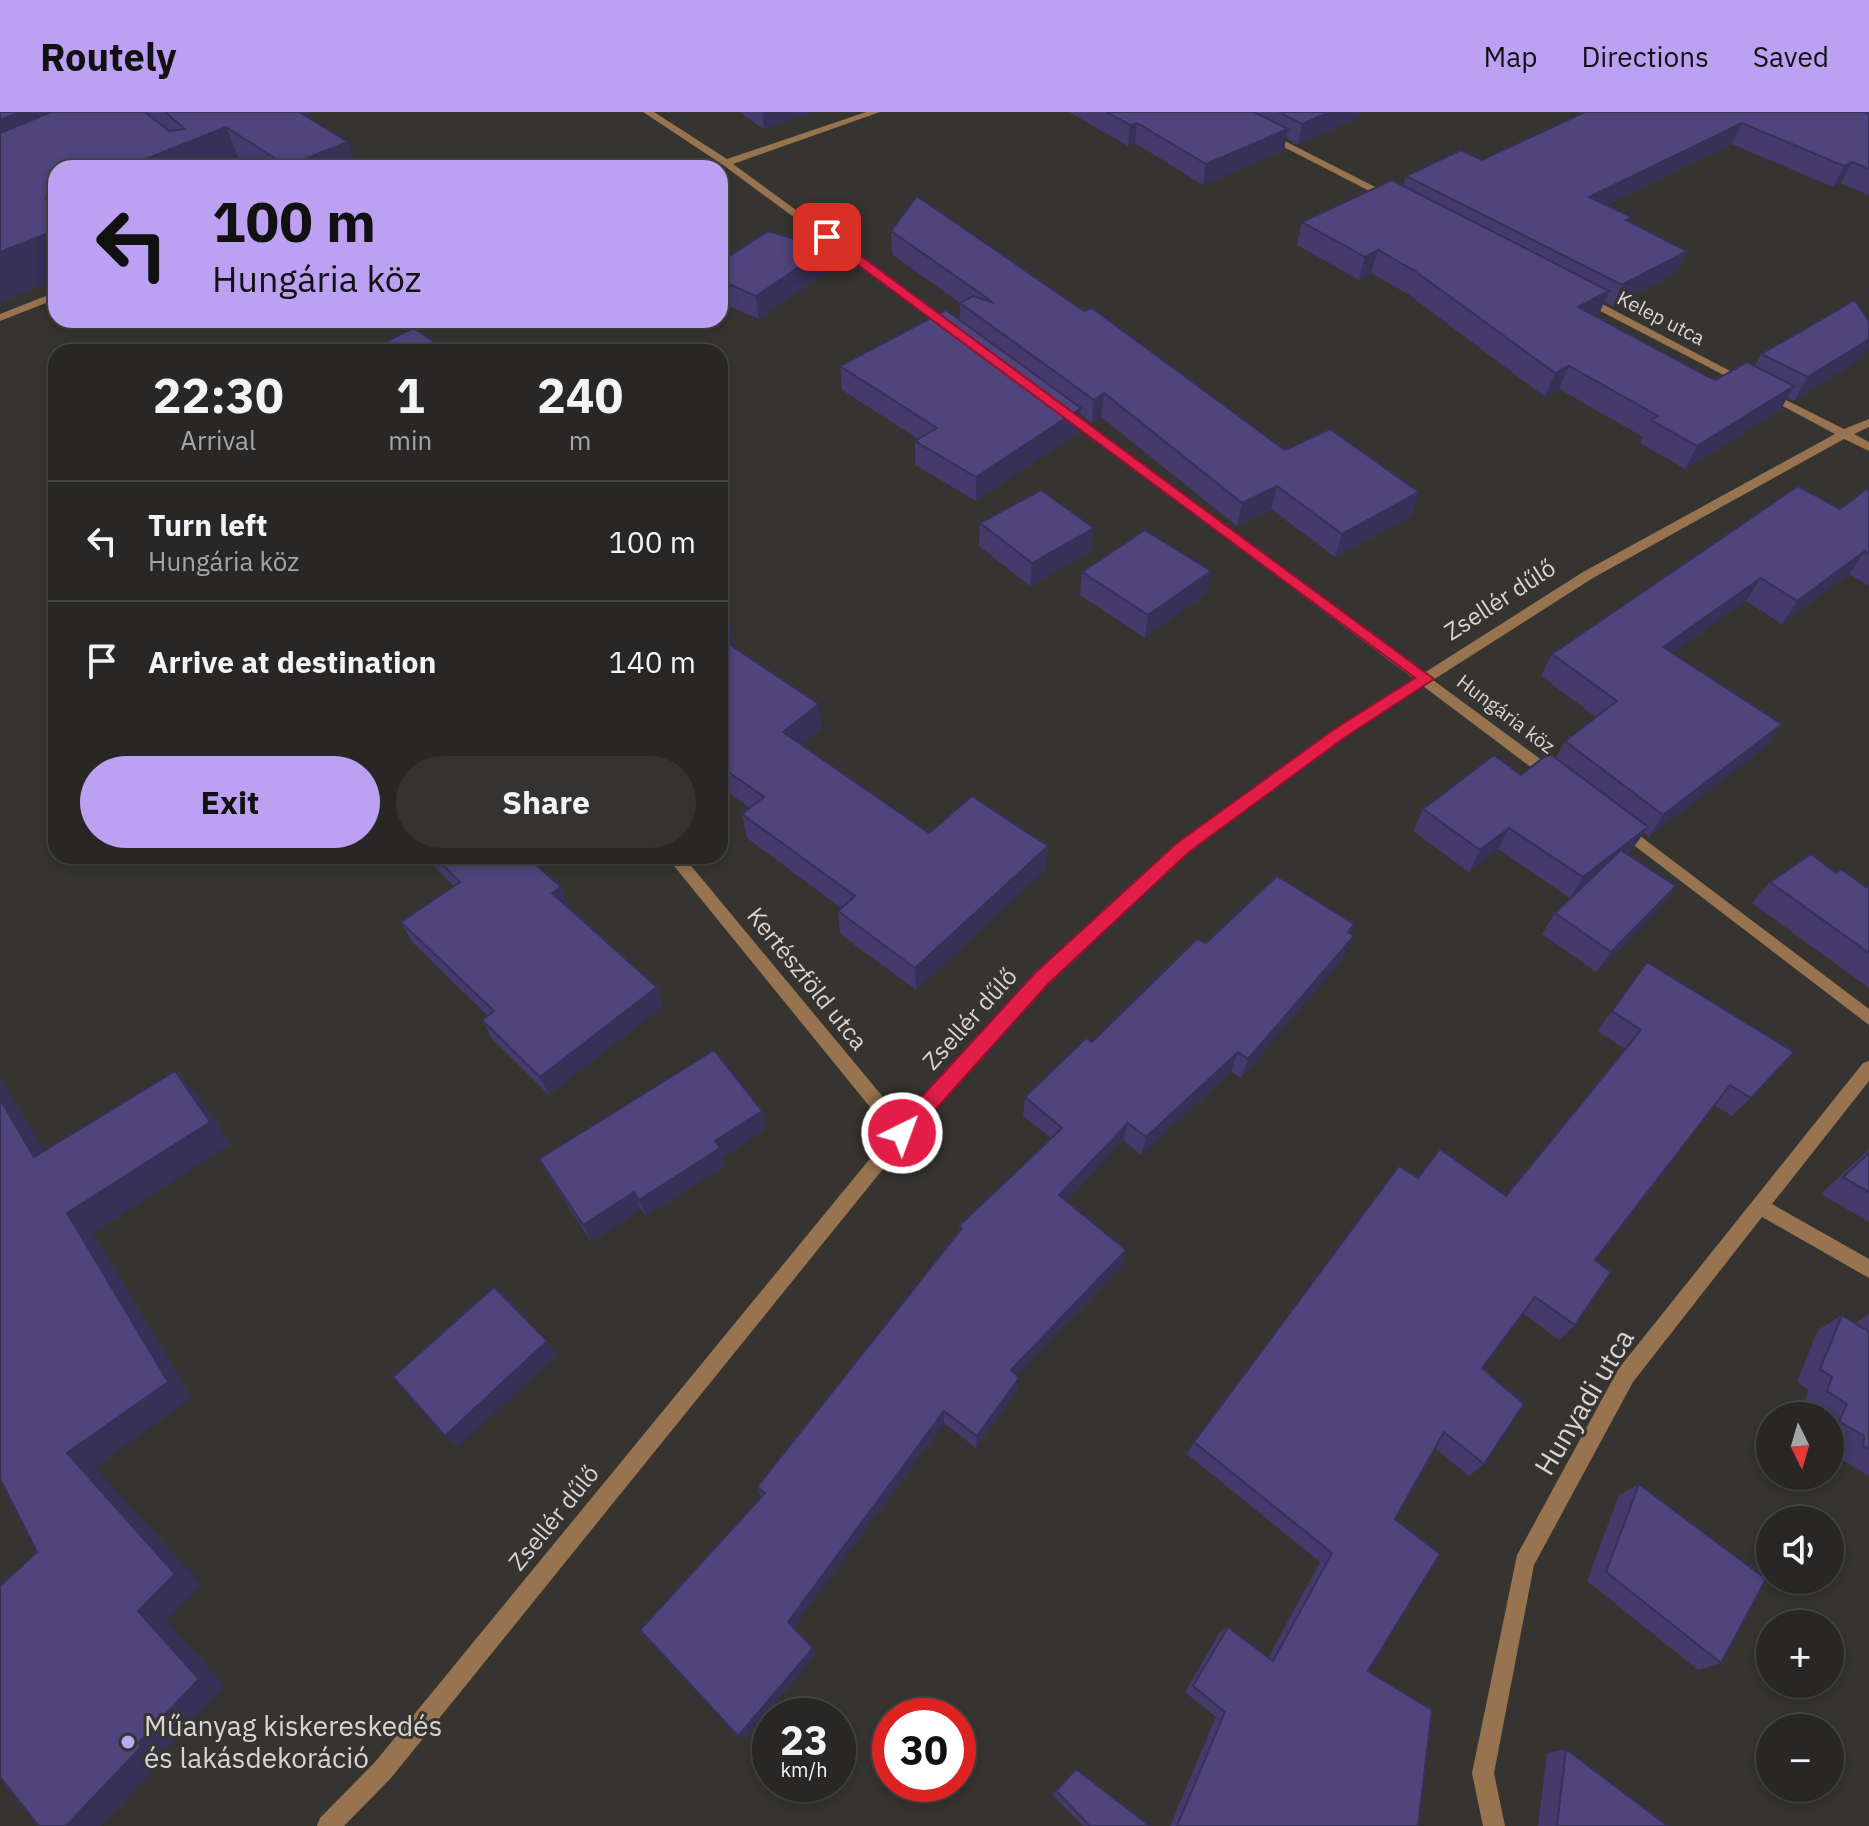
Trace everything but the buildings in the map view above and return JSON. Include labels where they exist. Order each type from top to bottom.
[{"type":"street","points":[[648,112],[721,160]]},
{"type":"street","points":[[728,162],[875,112]]},
{"type":"street","points":[[1251,127],[1407,207]]},
{"type":"street","points":[[728,164],[956,332]]},
{"type":"street","name":"Kelep utca","points":[[1576,295],[1869,447]]},
{"type":"street","points":[[0,318],[48,298]]},
{"type":"street","name":"Hungária köz","points":[[1045,397],[1566,785]]},
{"type":"street","name":"Zsellér dűlő","points":[[328,1826],[383,1770],[902,1133],[1041,978],[1183,848],[1338,734],[1588,575],[1869,423]]},
{"type":"street","points":[[1616,824],[1869,1018]]},
{"type":"street","name":"Kertészföld utca","points":[[681,864],[902,1133]]},
{"type":"street","name":"Hunyadi utca","points":[[1494,1826],[1483,1773],[1524,1562],[1626,1375],[1869,1068]]},
{"type":"street","points":[[1758,1205],[1869,1269]]},
{"type":"place","name":"Műanyag kiskereskedés és lakásdekoráció","points":[[128,1742]]},
{"type":"route","points":[[827,237],[1427,679],[1338,734],[1183,848],[1041,978],[902,1133]]}]
